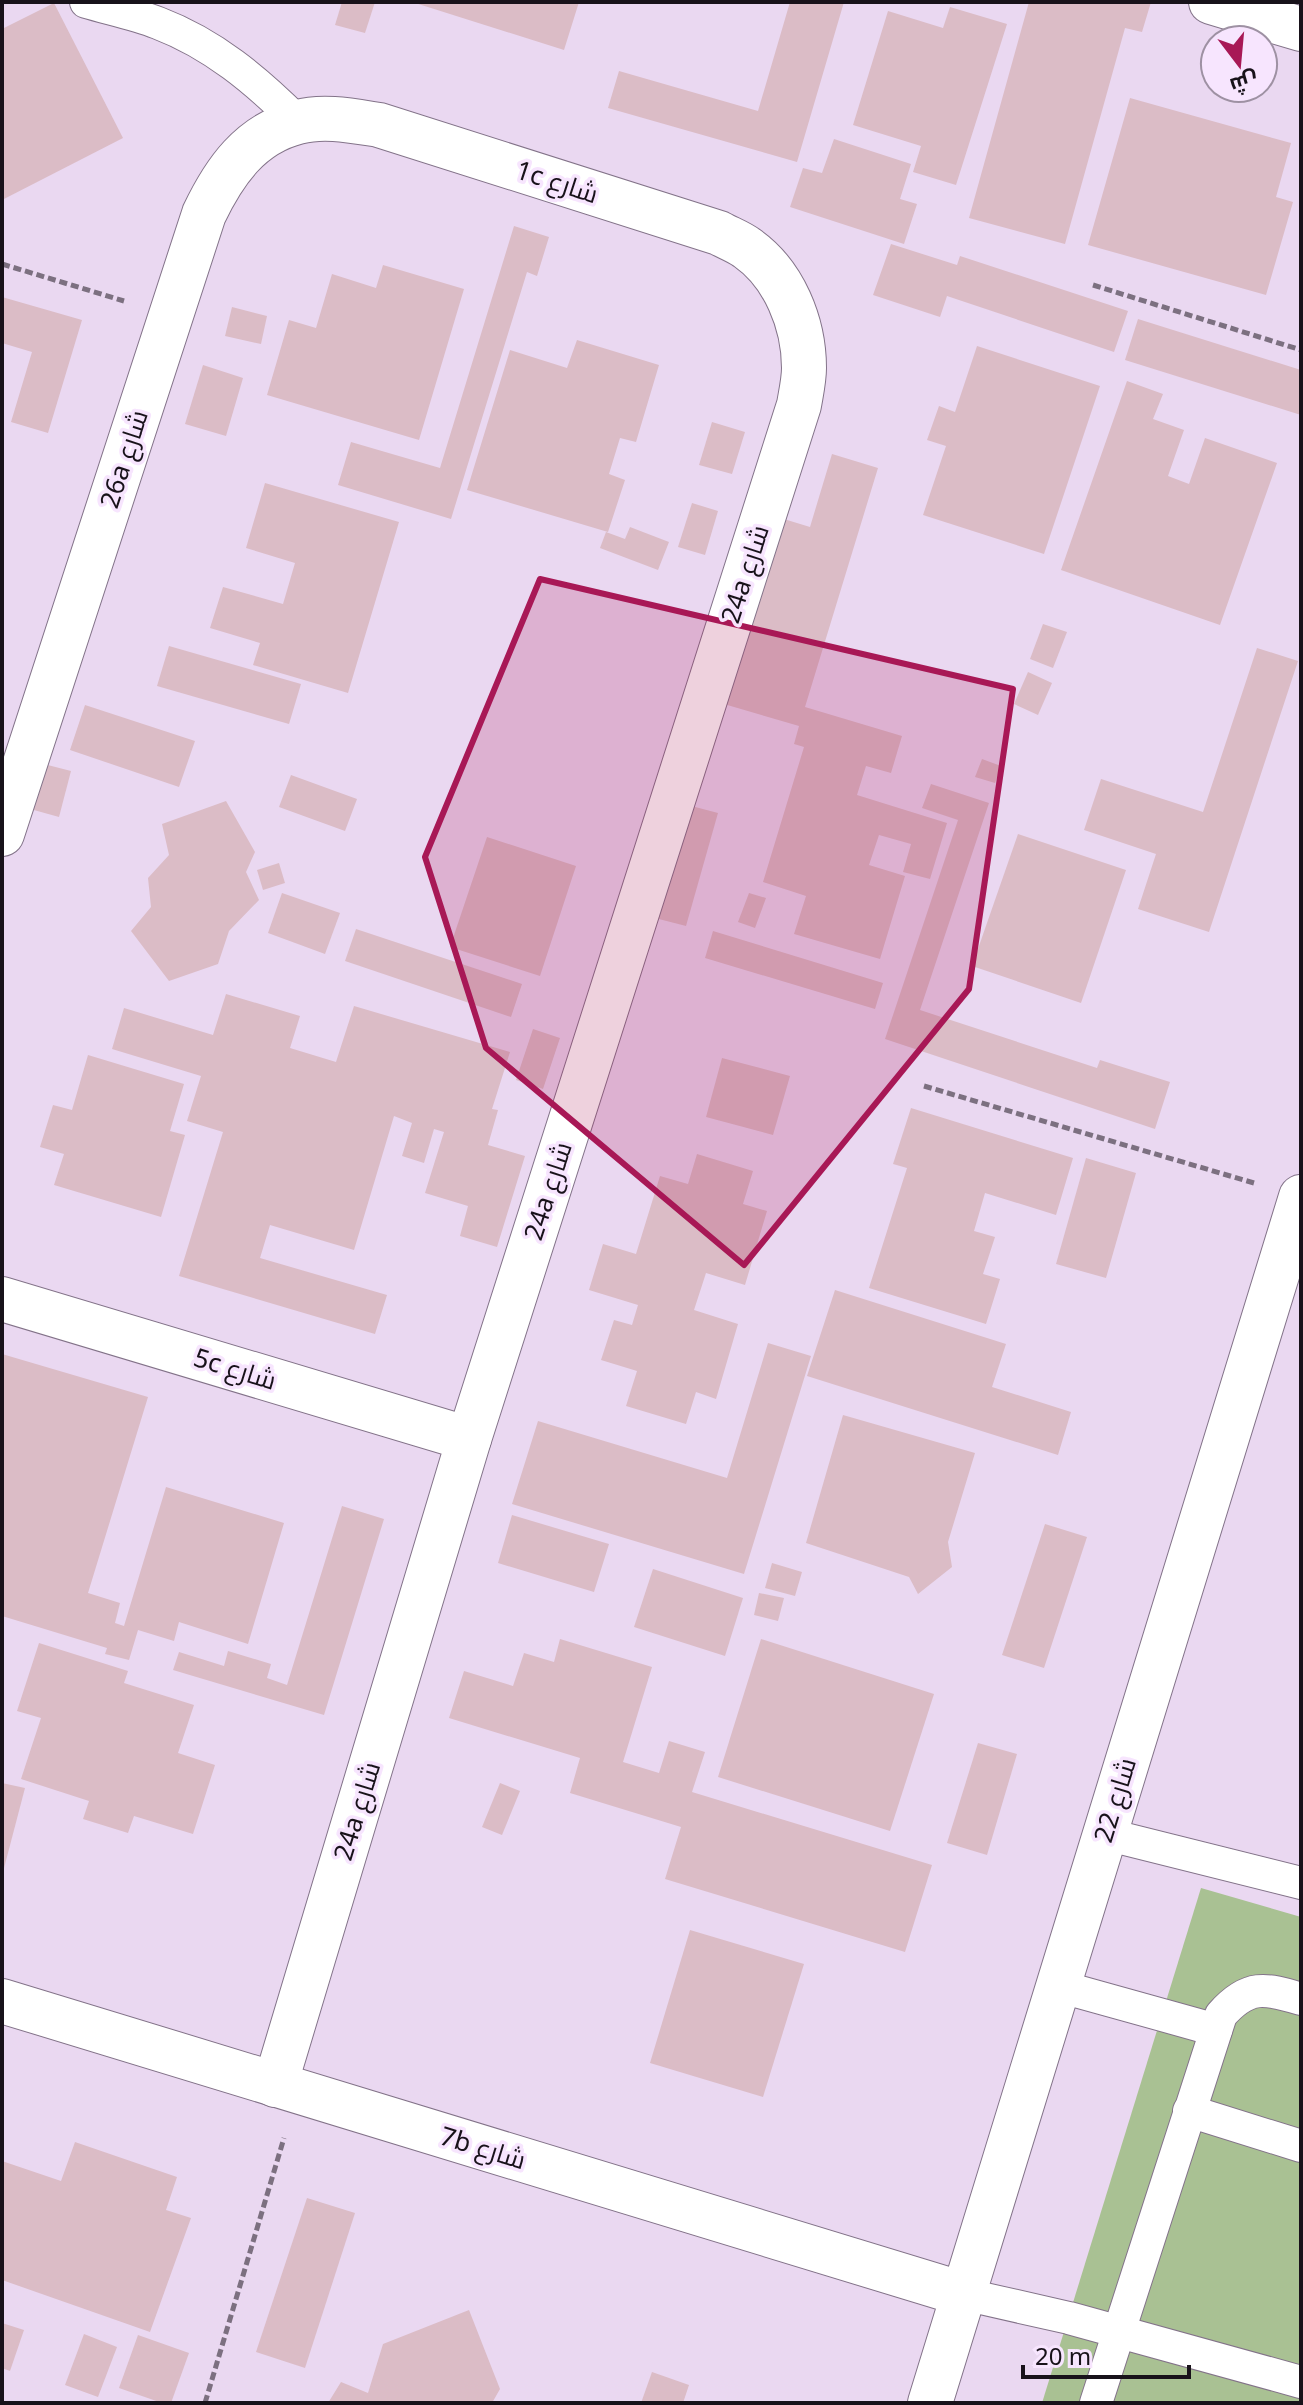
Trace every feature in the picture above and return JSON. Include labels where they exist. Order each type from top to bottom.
[{"type":"street","points":[[1211,2],[1301,29]]},
{"type":"street","name":"1c شارع","points":[[298,122],[335,119],[379,125],[719,233],[747,248],[770,269],[789,299]]},
{"type":"street","name":"26a شارع","points":[[2,834],[204,214],[220,181],[241,154],[268,135],[298,122]]},
{"type":"street","name":"24a شارع","points":[[286,2088],[469,1439],[799,405],[804,369],[800,332],[789,299]]},
{"type":"street","name":"شارع 22","points":[[930,2403],[1301,1197]]},
{"type":"street","name":"5c شارع","points":[[2,1299],[469,1439]]},
{"type":"street","name":"7b شارع","points":[[2,2001],[963,2294]]},
{"type":"lane","points":[[86,2],[157,23],[211,48],[259,83],[298,122]]},
{"type":"lane","points":[[1105,1834],[1301,1883]]},
{"type":"lane","points":[[1058,1986],[1216,2030]]},
{"type":"lane","points":[[1096,2403],[1221,2015],[1232,2002],[1246,1993],[1263,1990],[1301,1999]]},
{"type":"lane","points":[[1189,2111],[1301,2146]]},
{"type":"lane","points":[[963,2294],[1069,2318],[1301,2382]]},
{"type":"path","points":[[2,264],[171,315]]},
{"type":"path","points":[[1093,285],[1301,350]]},
{"type":"path","points":[[924,1086],[1256,1183]]},
{"type":"path","points":[[205,2403],[286,2088]]},
{"type":"highlighted area","points":[[540,579],[1013,689],[969,989],[744,1265],[486,1048],[425,857]]},
{"type":"green space","points":[[1201,1888],[1301,1917],[1301,2403],[1042,2403]]},
{"type":"building","points":[[342,2],[375,2],[365,33],[335,25]]},
{"type":"building","points":[[412,2],[579,2],[564,50]]},
{"type":"building","points":[[790,2],[844,2],[797,162],[608,108],[619,71],[758,111]]},
{"type":"building","points":[[1029,2],[1151,2],[1142,32],[1125,28],[1065,244],[969,218]]},
{"type":"building","points":[[54,3],[123,138],[2,200],[2,29]]},
{"type":"building","points":[[950,7],[1007,24],[956,185],[913,172],[921,146],[853,125],[888,11],[943,28]]},
{"type":"building","points":[[1130,98],[1291,143],[1276,197],[1293,202],[1266,295],[1088,245]]},
{"type":"building","points":[[834,139],[911,164],[900,199],[917,204],[904,244],[790,207],[803,168],[822,173]]},
{"type":"building","points":[[514,226],[549,237],[537,276],[527,272],[451,519],[338,485],[351,442],[440,468]]},
{"type":"building","points":[[891,244],[957,265],[960,256],[1128,311],[1114,352],[947,296],[940,317],[873,295]]},
{"type":"building","points":[[383,265],[464,289],[419,440],[267,395],[289,320],[316,328],[332,274],[376,288]]},
{"type":"building","points":[[2,297],[82,320],[48,433],[11,422],[32,352],[2,343]]},
{"type":"building","points":[[232,307],[267,316],[261,344],[225,336]]},
{"type":"building","points":[[1138,319],[1301,370],[1301,415],[1125,360]]},
{"type":"building","points":[[577,340],[659,365],[636,442],[620,438],[609,474],[625,480],[608,532],[467,490],[510,350],[567,368]]},
{"type":"building","points":[[977,346],[1100,386],[1044,554],[923,515],[946,446],[927,440],[939,406],[955,412]]},
{"type":"building","points":[[203,365],[243,378],[226,436],[185,424]]},
{"type":"building","points":[[1127,381],[1163,394],[1153,419],[1184,430],[1168,476],[1189,484],[1205,438],[1277,463],[1220,625],[1061,570]]},
{"type":"building","points":[[712,422],[745,432],[732,474],[699,465]]},
{"type":"building","points":[[832,454],[878,468],[805,707],[902,736],[891,773],[866,766],[857,795],[947,823],[930,879],[903,872],[911,844],[879,835],[869,865],[905,876],[880,959],[794,934],[806,896],[763,882],[804,747],[794,744],[799,726],[717,702],[774,516],[810,527]]},
{"type":"building","points":[[265,483],[399,522],[348,693],[253,665],[260,643],[210,628],[223,587],[283,604],[295,563],[246,548]]},
{"type":"building","points":[[692,503],[718,511],[705,555],[678,547]]},
{"type":"building","points":[[630,527],[669,542],[658,570],[600,548],[606,532],[625,539]]},
{"type":"building","points":[[1043,624],[1067,632],[1053,668],[1030,659]]},
{"type":"building","points":[[169,646],[301,684],[289,724],[157,686]]},
{"type":"building","points":[[1257,648],[1298,661],[1209,932],[1138,909],[1156,854],[1084,830],[1101,779],[1203,812]]},
{"type":"building","points":[[1028,672],[1052,683],[1038,715],[1014,704]]},
{"type":"building","points":[[85,705],[195,741],[179,787],[70,750]]},
{"type":"building","points":[[982,759],[1001,766],[995,783],[975,777]]},
{"type":"building","points":[[36,762],[71,771],[59,817],[23,807]]},
{"type":"building","points":[[291,775],[357,799],[345,831],[279,807]]},
{"type":"building","points":[[931,784],[989,803],[920,1010],[1097,1068],[1100,1060],[1170,1082],[1155,1129],[885,1039],[958,820],[922,808]]},
{"type":"building","points":[[226,801],[255,852],[246,872],[259,900],[229,931],[218,964],[169,981],[131,931],[151,907],[148,878],[169,855],[162,824]]},
{"type":"building","points":[[684,804],[718,813],[686,926],[651,917]]},
{"type":"building","points":[[1018,834],[1126,870],[1081,1003],[972,966]]},
{"type":"building","points":[[487,837],[576,866],[540,976],[450,947]]},
{"type":"building","points":[[279,863],[285,883],[263,890],[257,870]]},
{"type":"building","points":[[282,893],[340,913],[325,954],[268,933]]},
{"type":"building","points":[[749,893],[766,898],[755,928],[738,922]]},
{"type":"building","points":[[356,929],[522,984],[511,1017],[345,961]]},
{"type":"building","points":[[713,931],[883,983],[875,1009],[705,958]]},
{"type":"building","points":[[226,994],[300,1016],[290,1048],[336,1062],[354,1006],[510,1052],[492,1109],[498,1110],[488,1145],[525,1156],[497,1247],[460,1236],[468,1206],[425,1193],[444,1132],[434,1129],[424,1163],[402,1156],[412,1123],[394,1116],[354,1250],[270,1225],[260,1258],[387,1295],[375,1334],[179,1276],[223,1132],[187,1121],[201,1076],[112,1049],[124,1008],[213,1035]]},
{"type":"building","points":[[533,1029],[560,1038],[543,1089],[516,1080]]},
{"type":"building","points":[[88,1055],[184,1084],[170,1131],[185,1135],[161,1217],[54,1185],[64,1154],[40,1147],[53,1105],[72,1110]]},
{"type":"building","points":[[722,1058],[790,1076],[773,1135],[706,1117]]},
{"type":"building","points":[[911,1108],[1073,1158],[1056,1215],[985,1193],[974,1231],[995,1237],[983,1274],[1000,1279],[986,1324],[869,1288],[907,1168],[893,1164]]},
{"type":"building","points":[[697,1154],[753,1171],[743,1204],[767,1211],[745,1285],[706,1273],[694,1310],[738,1324],[716,1399],[696,1392],[686,1424],[626,1406],[637,1371],[601,1360],[614,1320],[632,1325],[638,1305],[589,1290],[603,1244],[636,1254],[660,1176],[688,1184]]},
{"type":"building","points":[[1086,1158],[1136,1173],[1106,1278],[1056,1264]]},
{"type":"building","points":[[835,1290],[1006,1344],[992,1387],[1071,1412],[1058,1455],[807,1376]]},
{"type":"building","points":[[768,1343],[811,1356],[744,1574],[512,1504],[538,1421],[727,1478]]},
{"type":"building","points":[[2,1354],[148,1397],[88,1593],[120,1603],[115,1623],[124,1626],[166,1487],[284,1523],[248,1644],[179,1622],[174,1641],[138,1630],[129,1660],[105,1654],[107,1648],[2,1616]]},
{"type":"building","points":[[843,1415],[975,1453],[948,1542],[952,1567],[918,1594],[909,1577],[806,1543]]},
{"type":"building","points":[[342,1506],[384,1519],[324,1715],[173,1670],[179,1652],[224,1666],[228,1651],[271,1664],[267,1678],[287,1685]]},
{"type":"building","points":[[512,1515],[609,1544],[594,1592],[498,1563]]},
{"type":"building","points":[[1045,1524],[1087,1537],[1044,1668],[1002,1655]]},
{"type":"building","points":[[772,1563],[802,1572],[795,1596],[765,1588]]},
{"type":"building","points":[[653,1569],[743,1598],[725,1656],[634,1627]]},
{"type":"building","points":[[759,1593],[784,1598],[778,1621],[754,1615]]},
{"type":"building","points":[[560,1639],[652,1667],[623,1762],[659,1773],[669,1741],[705,1752],[692,1792],[932,1865],[905,1952],[665,1879],[681,1827],[570,1793],[580,1758],[449,1718],[464,1671],[513,1686],[524,1653],[554,1662]]},
{"type":"building","points":[[761,1639],[934,1694],[890,1831],[718,1777]]},
{"type":"building","points":[[39,1643],[128,1671],[124,1683],[194,1705],[178,1753],[215,1765],[193,1834],[134,1816],[128,1833],[83,1819],[89,1801],[21,1779],[41,1718],[17,1711]]},
{"type":"building","points":[[978,1743],[1017,1754],[987,1855],[947,1843]]},
{"type":"building","points":[[2,1783],[25,1788],[3,1872],[2,1872]]},
{"type":"building","points":[[500,1783],[520,1791],[502,1835],[482,1827]]},
{"type":"building","points":[[690,1930],[804,1964],[763,2097],[650,2063]]},
{"type":"building","points":[[75,2142],[177,2177],[166,2210],[191,2218],[150,2332],[2,2280],[2,2161],[61,2181]]},
{"type":"building","points":[[307,2198],[355,2213],[305,2368],[256,2352]]},
{"type":"building","points":[[469,2310],[500,2389],[492,2403],[328,2403],[341,2382],[368,2393],[383,2344]]},
{"type":"building","points":[[2,2323],[24,2330],[10,2371],[2,2368]]},
{"type":"building","points":[[84,2334],[117,2347],[98,2397],[65,2385]]},
{"type":"building","points":[[138,2335],[189,2353],[171,2403],[162,2403],[119,2388]]},
{"type":"building","points":[[652,2372],[689,2385],[683,2403],[641,2403]]}]
